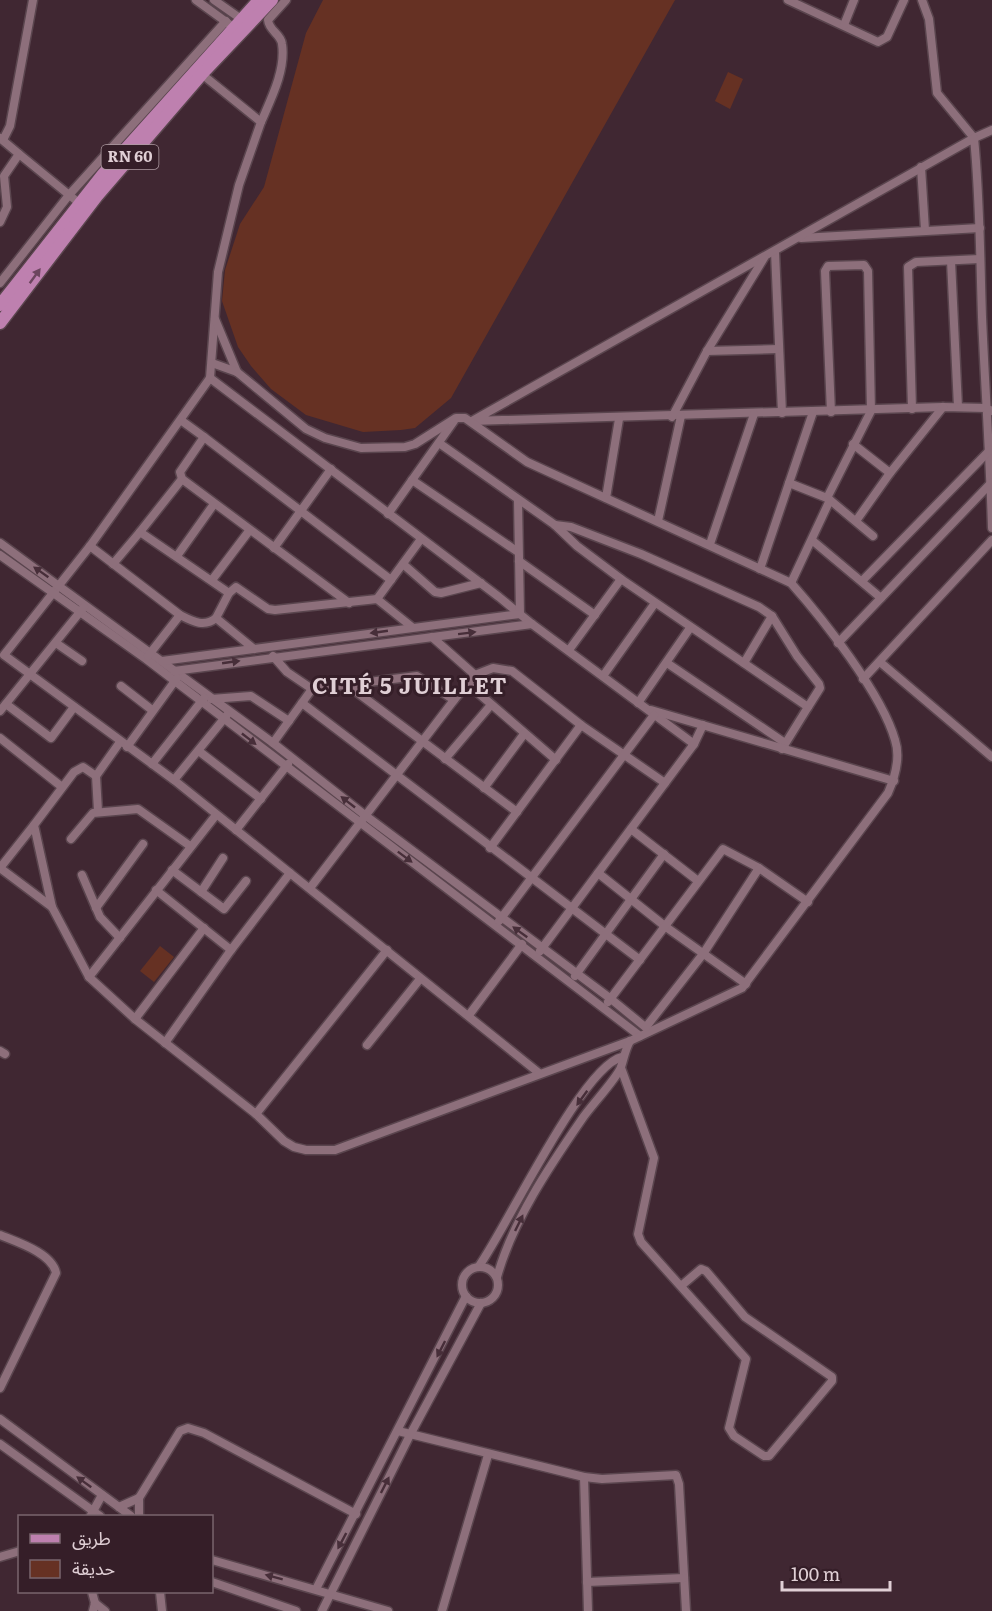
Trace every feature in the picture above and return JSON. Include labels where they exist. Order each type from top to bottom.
[{"type":"main road","name":"RN 60","points":[[0,323],[97,196],[259,0]]},
{"type":"main road","name":"RN 60","points":[[238,25],[272,0]]},
{"type":"main road","name":"RN 60","points":[[0,305],[79,203],[199,71]]},
{"type":"street","points":[[33,0],[10,126],[2,139],[79,203]]},
{"type":"street","points":[[196,0],[238,25]]},
{"type":"street","points":[[214,0],[238,25]]},
{"type":"street","points":[[286,0],[268,20],[270,27],[282,41],[283,55],[274,90],[261,122],[227,226],[218,272],[210,378],[182,421],[90,546],[5,652],[6,658],[174,780],[539,1073]]},
{"type":"street","points":[[788,0],[881,42],[887,37],[904,0]]},
{"type":"street","points":[[844,25],[854,0]]},
{"type":"street","points":[[922,0],[929,19],[937,93],[974,138],[989,410],[992,528]]},
{"type":"street","points":[[0,282],[69,195],[238,25]]},
{"type":"street","points":[[199,71],[261,122]]},
{"type":"street","points":[[472,421],[775,252],[921,167],[992,130]]},
{"type":"street","points":[[0,222],[8,207],[4,176],[19,154]]},
{"type":"street","points":[[921,167],[925,230]]},
{"type":"street","points":[[799,238],[980,228]]},
{"type":"street","points":[[775,252],[782,413]]},
{"type":"street","points":[[658,521],[677,417],[707,351],[764,258]]},
{"type":"street","points":[[912,408],[908,267],[916,262],[980,259]]},
{"type":"street","points":[[951,261],[958,407]]},
{"type":"street","points":[[791,584],[813,541],[853,444],[871,411],[868,268],[863,265],[828,266],[825,271],[831,412]]},
{"type":"street","points":[[215,319],[237,372]]},
{"type":"street","points":[[707,351],[778,349]]},
{"type":"street","points":[[212,363],[237,372],[306,429],[325,438],[361,448],[382,449],[415,444],[456,418],[472,421],[619,419],[943,407],[989,410]]},
{"type":"street","points":[[210,378],[532,624],[694,744]]},
{"type":"street","points":[[856,521],[943,407]]},
{"type":"street","points":[[760,569],[813,412]]},
{"type":"street","points":[[710,544],[754,414]]},
{"type":"street","points":[[388,514],[456,418]]},
{"type":"street","points":[[606,498],[619,419]]},
{"type":"street","points":[[182,421],[391,580]]},
{"type":"street","points":[[472,421],[518,457],[710,544],[791,584],[814,609],[863,679],[888,721],[896,742],[894,781],[888,794],[746,984],[738,990],[648,1029]]},
{"type":"street","points":[[204,437],[180,472],[183,479],[249,531],[348,603]]},
{"type":"street","points":[[439,443],[555,525],[577,546],[621,579],[808,707]]},
{"type":"street","points":[[853,444],[891,473]]},
{"type":"street","points":[[862,581],[990,450]]},
{"type":"street","points":[[274,548],[331,469]]},
{"type":"street","points":[[113,564],[183,479]]},
{"type":"street","points":[[412,480],[519,556],[595,615]]},
{"type":"street","points":[[789,483],[829,499],[873,536]]},
{"type":"street","points":[[838,643],[991,483]]},
{"type":"street","points":[[518,501],[520,614]]},
{"type":"street","points":[[177,556],[214,504]]},
{"type":"street","points":[[555,525],[571,527],[641,554],[759,607],[772,616],[820,688],[783,746]]},
{"type":"street","points":[[212,580],[249,531]]},
{"type":"street","points":[[140,532],[229,593]]},
{"type":"street","points":[[90,546],[180,615],[195,622],[208,623],[216,618],[232,588],[240,587],[268,609],[274,610],[377,599],[421,538]]},
{"type":"street","points":[[863,679],[992,540]]},
{"type":"street","points":[[813,541],[881,598]]},
{"type":"street","points":[[0,543],[59,584],[83,608]]},
{"type":"street","points":[[0,555],[54,592],[83,608],[176,675],[285,767],[363,820],[540,952],[572,982],[640,1036]]},
{"type":"street","points":[[403,564],[435,592],[441,593],[481,583]]},
{"type":"street","points":[[569,650],[621,579]]},
{"type":"street","points":[[377,599],[412,627]]},
{"type":"street","points":[[603,676],[655,603]]},
{"type":"street","points":[[0,711],[83,608]]},
{"type":"street","points":[[98,811],[96,776],[152,710],[176,675],[268,654],[412,627],[520,614]]},
{"type":"street","points":[[148,655],[180,615]]},
{"type":"street","points":[[744,663],[772,616]]},
{"type":"street","points":[[216,618],[254,649],[268,654],[287,672],[312,689],[417,676],[454,700]]},
{"type":"street","points":[[268,654],[429,638],[532,624]]},
{"type":"street","points":[[423,626],[429,638],[475,675]]},
{"type":"street","points":[[638,703],[690,628]]},
{"type":"street","points":[[56,643],[82,661]]},
{"type":"street","points":[[162,661],[254,649]]},
{"type":"street","points":[[148,655],[162,661],[176,675]]},
{"type":"street","points":[[880,662],[992,757]]},
{"type":"street","points":[[667,663],[783,746]]},
{"type":"street","points":[[310,888],[454,700],[469,685],[475,675],[493,668],[512,671],[581,725],[665,783]]},
{"type":"street","points":[[346,684],[517,812]]},
{"type":"street","points":[[469,685],[490,706],[556,760]]},
{"type":"street","points":[[121,686],[152,710]]},
{"type":"street","points":[[273,743],[312,689]]},
{"type":"street","points":[[153,764],[206,699],[251,696],[289,721]]},
{"type":"street","points":[[6,704],[51,738],[74,707]]},
{"type":"street","points":[[302,704],[640,960]]},
{"type":"street","points":[[446,759],[490,706]]},
{"type":"street","points":[[651,712],[783,746],[894,781]]},
{"type":"street","points":[[499,921],[625,757],[651,712]]},
{"type":"street","points":[[227,716],[273,743],[363,820]]},
{"type":"street","points":[[174,780],[200,752],[227,716]]},
{"type":"street","points":[[490,848],[581,725]]},
{"type":"street","points":[[540,952],[694,744],[703,725]]},
{"type":"street","points":[[484,788],[524,734]]},
{"type":"street","points":[[0,738],[62,787]]},
{"type":"street","points":[[200,752],[261,799]]},
{"type":"street","points":[[237,830],[292,758]]},
{"type":"street","points":[[52,907],[0,868],[79,767],[86,768],[96,776]]},
{"type":"street","points":[[71,839],[88,817],[98,811],[132,808],[144,811],[190,846]]},
{"type":"street","points":[[89,977],[216,815]]},
{"type":"street","points":[[34,825],[52,907],[89,977],[135,1019],[256,1114],[294,1147],[317,1151],[335,1150],[640,1036],[648,1029],[703,954],[759,868]]},
{"type":"street","points":[[631,829],[698,881]]},
{"type":"street","points":[[96,908],[143,844]]},
{"type":"street","points":[[604,1008],[724,849],[759,868],[808,902]]},
{"type":"street","points":[[572,982],[664,854]]},
{"type":"street","points":[[201,892],[224,858]]},
{"type":"street","points":[[171,870],[221,907],[226,908],[246,881]]},
{"type":"street","points":[[165,1043],[231,950],[290,873]]},
{"type":"street","points":[[598,873],[666,927],[746,984]]},
{"type":"street","points":[[82,875],[96,908],[108,928],[120,938]]},
{"type":"street","points":[[156,890],[231,950]]},
{"type":"street","points":[[499,921],[522,944],[578,974],[648,1029]]},
{"type":"street","points":[[135,1019],[204,928]]},
{"type":"street","points":[[468,1015],[522,944]]},
{"type":"street","points":[[256,1114],[387,950]]},
{"type":"street","points":[[367,1046],[420,979]]},
{"type":"street","points":[[630,1041],[622,1057],[621,1068],[654,1158],[638,1234],[681,1286],[746,1359],[729,1428],[734,1436],[764,1456],[769,1456],[832,1381],[832,1377],[745,1317],[705,1271],[701,1269],[681,1286]]},
{"type":"street","points":[[479,1266],[526,1183],[566,1119],[599,1074],[613,1059],[622,1057]]},
{"type":"street","points":[[322,1611],[410,1435],[481,1303],[496,1294],[497,1277],[502,1259],[537,1189],[595,1100],[621,1068]]},
{"type":"street","points":[[0,1235],[25,1245],[51,1263],[56,1274],[0,1388]]},
{"type":"street","points":[[316,1589],[466,1296],[462,1283],[465,1275],[471,1269],[479,1266],[488,1268],[497,1277]]},
{"type":"street","points":[[466,1296],[481,1303]]},
{"type":"street","points":[[0,1419],[130,1515]]},
{"type":"street","points":[[139,1515],[139,1498],[180,1431],[188,1428],[204,1432],[356,1514]]},
{"type":"street","points":[[398,1431],[584,1477],[602,1479],[676,1475],[679,1484],[686,1611]]},
{"type":"street","points":[[0,1444],[94,1515],[102,1495]]},
{"type":"street","points":[[442,1611],[488,1455]]},
{"type":"street","points":[[584,1477],[588,1611]]},
{"type":"street","points":[[119,1507],[139,1498]]},
{"type":"street","points":[[0,1557],[18,1552]]},
{"type":"street","points":[[213,1560],[388,1611]]},
{"type":"street","points":[[588,1582],[684,1578]]},
{"type":"street","points":[[213,1582],[296,1611]]},
{"type":"street","points":[[160,1593],[162,1611]]},
{"type":"street","points":[[94,1607],[105,1611]]},
{"type":"green space","points":[[323,0],[675,0],[451,398],[415,428],[363,432],[306,415],[271,389],[251,366],[238,347],[222,301],[225,270],[240,224],[264,187],[306,33]]},
{"type":"green space","points":[[728,72],[743,79],[730,109],[715,101]]},
{"type":"green space","points":[[160,946],[174,957],[154,982],[140,971]]},
{"type":"district","name":"CITÉ 5 JUILLET","points":[[410,686]]}]
